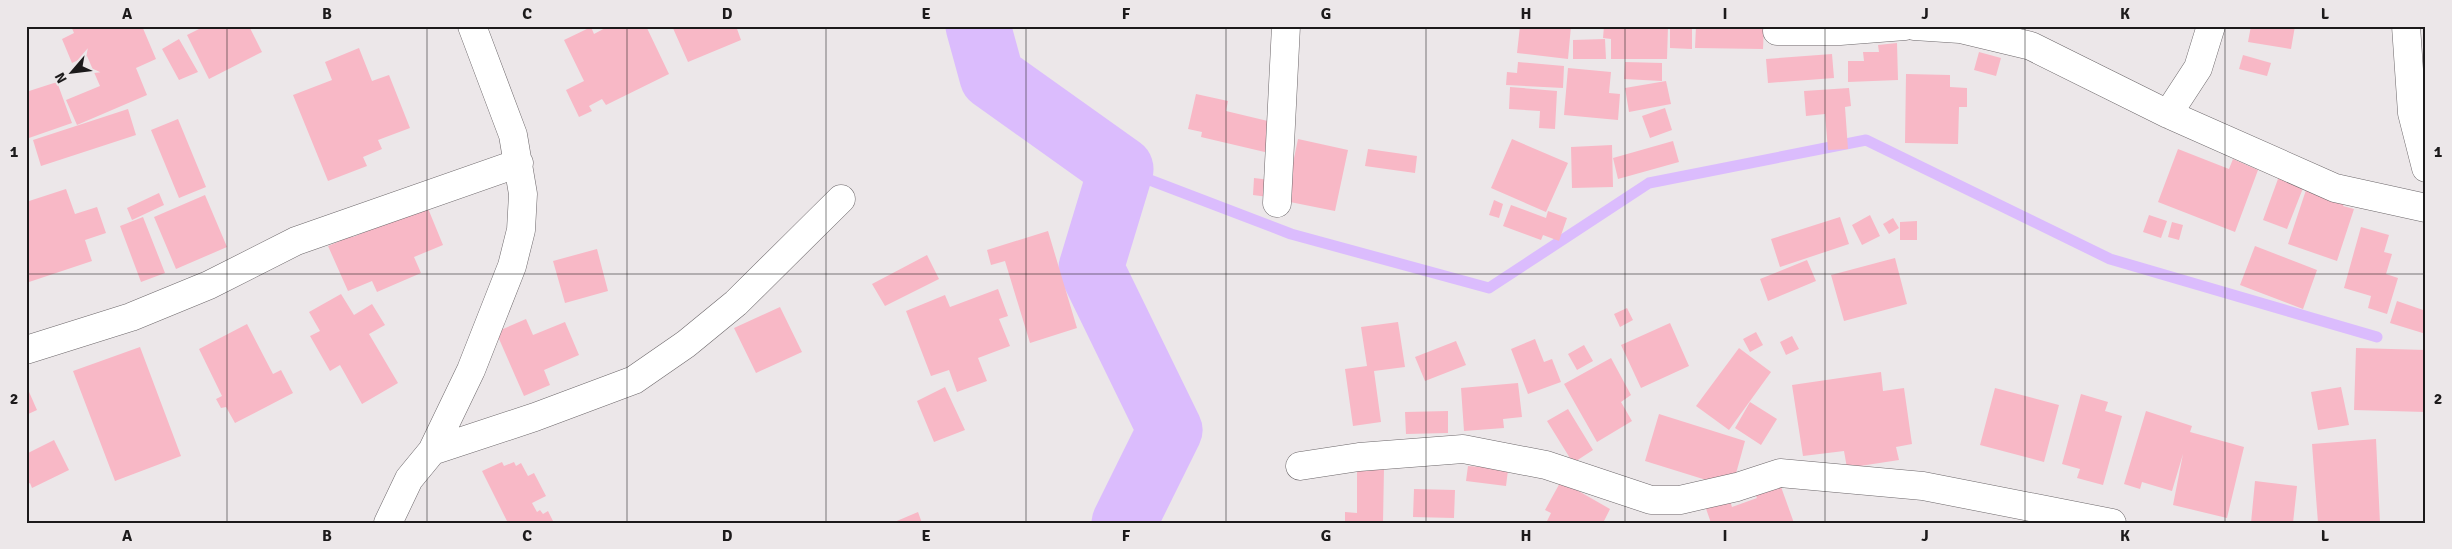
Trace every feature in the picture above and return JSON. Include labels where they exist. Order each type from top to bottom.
[{"type":"street","points":[[388,523],[409,480],[432,451],[471,370],[512,266],[521,230],[524,194],[513,135],[472,26]]},
{"type":"street","points":[[1278,203],[1286,26]]},
{"type":"street","points":[[1777,32],[1840,31],[1905,26]]},
{"type":"street","points":[[1914,26],[1960,29],[2031,46],[2168,114],[2335,188],[2426,208]]},
{"type":"street","points":[[2168,114],[2198,68],[2211,26]]},
{"type":"street","points":[[2406,26],[2412,113],[2426,168]]},
{"type":"street","points":[[26,350],[131,317],[209,285],[296,241],[519,163]]},
{"type":"street","points":[[432,451],[535,417],[634,380],[686,344],[736,303],[841,198]]},
{"type":"street","points":[[1300,466],[1360,457],[1464,449],[1546,465],[1650,500],[1680,500],[1738,487],[1780,473],[1923,486],[2112,523]]},
{"type":"building","points":[[71,26],[142,26],[156,59],[136,68],[147,95],[77,125],[66,100],[100,86],[87,56],[72,63],[62,39],[74,33]]},
{"type":"building","points":[[205,26],[249,26],[262,52],[209,79],[187,35]]},
{"type":"building","points":[[609,26],[646,26],[669,74],[606,105],[602,99],[589,106],[592,111],[579,117],[566,90],[584,81],[564,40],[591,27],[594,34]]},
{"type":"building","points":[[672,26],[736,26],[741,40],[688,62]]},
{"type":"building","points":[[1520,26],[1571,26],[1568,59],[1517,53]]},
{"type":"building","points":[[1604,26],[1668,26],[1667,59],[1611,59],[1611,39],[1603,38]]},
{"type":"building","points":[[1670,26],[1692,26],[1692,49],[1670,48]]},
{"type":"building","points":[[1696,26],[1764,26],[1763,49],[1695,48]]},
{"type":"building","points":[[2251,26],[2295,26],[2291,49],[2248,42]]},
{"type":"building","points":[[179,39],[198,72],[179,80],[162,49]]},
{"type":"building","points":[[1605,39],[1606,59],[1573,59],[1573,40]]},
{"type":"building","points":[[1897,43],[1898,80],[1848,82],[1848,61],[1864,61],[1863,52],[1879,52],[1878,45]]},
{"type":"building","points":[[359,48],[372,81],[389,75],[410,128],[378,140],[382,149],[363,157],[367,166],[328,181],[293,95],[332,80],[325,62]]},
{"type":"building","points":[[1979,52],[2001,58],[1996,76],[1974,70]]},
{"type":"building","points":[[1832,54],[1834,78],[1768,83],[1766,59]]},
{"type":"building","points":[[2243,55],[2271,63],[2267,76],[2239,69]]},
{"type":"building","points":[[1518,62],[1564,66],[1563,88],[1506,85],[1507,72],[1517,73]]},
{"type":"building","points":[[1625,62],[1662,63],[1662,81],[1624,79]]},
{"type":"building","points":[[1568,68],[1611,72],[1609,93],[1620,94],[1618,120],[1564,115]]},
{"type":"building","points":[[1906,74],[1950,75],[1950,87],[1967,88],[1967,107],[1959,107],[1958,144],[1905,143]]},
{"type":"building","points":[[1666,81],[1671,104],[1629,112],[1625,88]]},
{"type":"building","points":[[57,82],[72,123],[26,139],[26,92]]},
{"type":"building","points":[[1510,87],[1557,91],[1555,129],[1539,128],[1540,111],[1509,109]]},
{"type":"building","points":[[1849,88],[1851,106],[1845,107],[1848,149],[1828,150],[1825,114],[1806,116],[1804,91]]},
{"type":"building","points":[[1196,94],[1228,101],[1226,111],[1276,123],[1269,153],[1201,137],[1202,132],[1188,129]]},
{"type":"building","points":[[1665,108],[1672,130],[1650,138],[1642,116]]},
{"type":"building","points":[[128,109],[136,135],[41,166],[33,140]]},
{"type":"building","points":[[178,119],[206,187],[179,198],[151,130]]},
{"type":"building","points":[[1298,139],[1348,150],[1335,211],[1285,201]]},
{"type":"building","points":[[1512,139],[1568,163],[1546,212],[1491,188]]},
{"type":"building","points":[[1673,141],[1679,162],[1618,179],[1613,158]]},
{"type":"building","points":[[1612,145],[1613,187],[1572,188],[1571,147]]},
{"type":"building","points":[[1368,149],[1417,156],[1415,173],[1365,166]]},
{"type":"building","points":[[2178,149],[2229,169],[2233,159],[2258,170],[2235,232],[2158,202]]},
{"type":"building","points":[[2282,168],[2307,178],[2287,229],[2263,220]]},
{"type":"building","points":[[1254,178],[1270,180],[1268,197],[1253,195]]},
{"type":"building","points":[[2309,181],[2347,194],[2343,206],[2354,209],[2337,261],[2288,244]]},
{"type":"building","points":[[66,189],[75,214],[97,207],[106,233],[85,240],[92,261],[26,283],[26,202]]},
{"type":"building","points":[[159,193],[164,205],[132,220],[127,208]]},
{"type":"building","points":[[205,195],[227,247],[176,269],[154,217]]},
{"type":"building","points":[[1494,200],[1503,204],[1499,218],[1489,215]]},
{"type":"building","points":[[1511,205],[1546,218],[1548,211],[1567,218],[1559,241],[1543,235],[1541,240],[1503,226]]},
{"type":"building","points":[[427,206],[443,245],[414,257],[421,273],[377,292],[372,281],[348,291],[328,246],[340,241],[335,229],[348,224],[353,237]]},
{"type":"building","points":[[1870,215],[1880,236],[1862,245],[1852,225]]},
{"type":"building","points":[[2149,215],[2167,221],[2161,238],[2143,232]]},
{"type":"building","points":[[143,217],[165,273],[141,282],[120,226]]},
{"type":"building","points":[[1840,217],[1849,244],[1780,267],[1771,239]]},
{"type":"building","points":[[1893,218],[1899,228],[1889,234],[1883,224]]},
{"type":"building","points":[[1917,221],[1917,240],[1900,240],[1900,222]]},
{"type":"building","points":[[2172,222],[2183,225],[2179,240],[2168,237]]},
{"type":"building","points":[[2361,227],[2389,235],[2384,252],[2392,254],[2386,274],[2398,278],[2387,314],[2368,308],[2371,296],[2344,288]]},
{"type":"building","points":[[1048,231],[1077,328],[1030,343],[1005,261],[991,265],[987,250]]},
{"type":"building","points":[[2255,246],[2317,270],[2303,309],[2240,285]]},
{"type":"building","points":[[597,249],[608,291],[565,303],[553,261]]},
{"type":"building","points":[[927,255],[939,279],[885,306],[872,284]]},
{"type":"building","points":[[1895,258],[1907,304],[1844,321],[1831,275]]},
{"type":"building","points":[[1807,260],[1816,281],[1768,301],[1760,279]]},
{"type":"building","points":[[998,289],[1008,316],[999,319],[1010,346],[978,358],[987,381],[957,392],[949,370],[931,376],[906,311],[945,295],[950,307]]},
{"type":"building","points":[[341,294],[354,315],[372,304],[385,325],[369,334],[398,383],[362,404],[340,365],[330,371],[310,336],[320,331],[309,312]]},
{"type":"building","points":[[2397,301],[2426,311],[2426,334],[2390,323]]},
{"type":"building","points":[[780,307],[802,352],[756,373],[734,328]]},
{"type":"building","points":[[1627,308],[1633,320],[1620,327],[1614,314]]},
{"type":"building","points":[[526,319],[533,335],[565,322],[579,355],[544,370],[550,385],[524,396],[496,332]]},
{"type":"building","points":[[1398,322],[1405,367],[1374,371],[1381,422],[1353,426],[1345,369],[1367,366],[1361,327]]},
{"type":"building","points":[[1670,323],[1689,366],[1641,388],[1621,345]]},
{"type":"building","points":[[247,324],[273,374],[281,370],[293,393],[235,423],[226,407],[221,408],[216,399],[222,396],[199,349]]},
{"type":"building","points":[[1756,332],[1763,345],[1750,352],[1743,339]]},
{"type":"building","points":[[1792,336],[1799,349],[1786,355],[1780,342]]},
{"type":"building","points":[[1535,339],[1544,362],[1552,359],[1561,382],[1528,394],[1511,349]]},
{"type":"building","points":[[1456,341],[1466,365],[1425,381],[1415,357]]},
{"type":"building","points":[[1584,345],[1593,361],[1577,370],[1568,354]]},
{"type":"building","points":[[140,347],[181,456],[115,481],[73,371]]},
{"type":"building","points":[[1739,348],[1771,372],[1729,430],[1696,406]]},
{"type":"building","points":[[2356,348],[2426,350],[2426,412],[2354,410]]},
{"type":"building","points":[[1611,358],[1631,395],[1621,402],[1632,421],[1597,442],[1564,384]]},
{"type":"building","points":[[1881,372],[1883,391],[1904,388],[1912,444],[1896,447],[1899,460],[1847,468],[1844,451],[1803,456],[1792,385]]},
{"type":"building","points":[[1518,383],[1522,417],[1503,419],[1504,428],[1464,431],[1461,388]]},
{"type":"building","points":[[26,385],[37,410],[26,415]]},
{"type":"building","points":[[945,387],[965,430],[934,442],[917,401]]},
{"type":"building","points":[[2341,387],[2349,425],[2318,430],[2311,392]]},
{"type":"building","points":[[1995,388],[2059,405],[2044,462],[1980,445]]},
{"type":"building","points":[[2081,394],[2108,402],[2105,411],[2122,416],[2103,485],[2077,478],[2080,469],[2062,464]]},
{"type":"building","points":[[1750,402],[1777,419],[1761,445],[1735,428]]},
{"type":"building","points":[[1568,409],[1593,450],[1573,463],[1547,421]]},
{"type":"building","points":[[1448,411],[1448,433],[1406,434],[1405,412]]},
{"type":"building","points":[[2146,411],[2192,426],[2190,432],[2244,447],[2227,518],[2173,505],[2183,454],[2172,491],[2142,482],[2140,489],[2124,484]]},
{"type":"building","points":[[1659,414],[1745,441],[1732,488],[1645,461]]},
{"type":"building","points":[[2376,439],[2380,523],[2318,523],[2312,444]]},
{"type":"building","points":[[54,440],[69,470],[32,488],[30,483],[26,485],[26,454]]},
{"type":"building","points":[[1481,459],[1509,462],[1506,486],[1466,481],[1468,466],[1481,467]]},
{"type":"building","points":[[502,462],[504,466],[514,462],[516,466],[521,463],[528,476],[534,473],[546,496],[532,503],[537,512],[540,510],[543,514],[548,511],[554,523],[508,523],[482,471]]},
{"type":"building","points":[[1357,467],[1384,468],[1383,523],[1345,523],[1345,512],[1357,513]]},
{"type":"building","points":[[1561,481],[1610,509],[1603,523],[1546,523],[1551,513],[1545,510]]},
{"type":"building","points":[[2255,481],[2297,486],[2293,523],[2251,523]]},
{"type":"building","points":[[1780,484],[1794,523],[1711,523],[1703,500],[1727,492],[1732,507],[1757,498],[1754,492]]},
{"type":"building","points":[[1414,489],[1455,490],[1454,518],[1413,517]]},
{"type":"building","points":[[918,512],[922,523],[892,523]]},
{"type":"waterway","points":[[978,26],[992,77],[1121,169],[1091,268],[1170,430],[1124,523]]},
{"type":"waterway","points":[[1121,169],[1291,234],[1489,288],[1649,183],[1866,140],[2110,259],[2377,337]]}]
